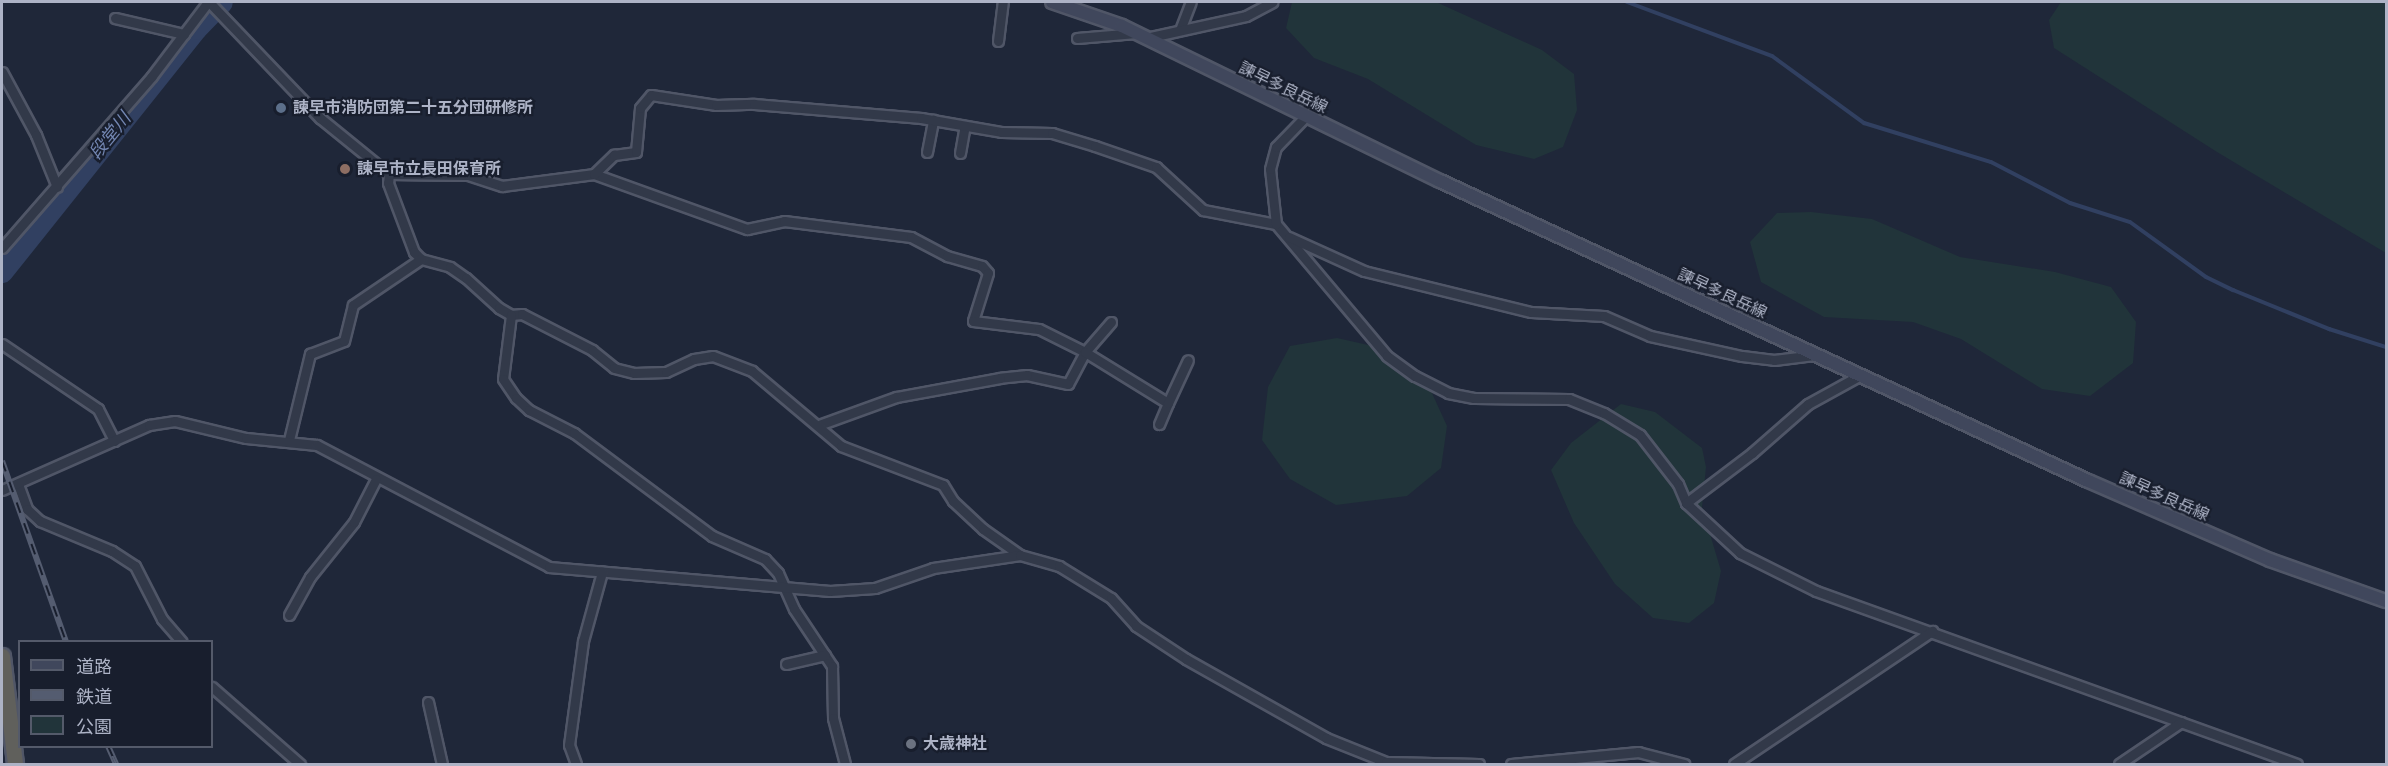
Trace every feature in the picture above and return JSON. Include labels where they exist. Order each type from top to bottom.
[{"type":"highway","points":[[2,656],[15,765]]},
{"type":"main road","name":"諫早多良岳線","points":[[1052,2],[1080,9],[1141,36],[1305,117],[1859,376],[2209,535],[2386,601]]},
{"type":"street","points":[[2,248],[57,187],[208,2],[320,118],[389,174],[468,175],[502,186],[594,174],[747,229],[784,221],[911,237],[947,256],[982,266],[988,273],[973,321],[1039,329],[1085,352],[1168,403]]},
{"type":"street","points":[[998,41],[1003,2]]},
{"type":"street","points":[[1180,30],[1191,2]]},
{"type":"street","points":[[1077,38],[1141,36],[1180,30],[1246,16],[1272,2]]},
{"type":"street","points":[[116,18],[184,34]]},
{"type":"street","points":[[2,72],[36,135],[57,187]]},
{"type":"street","points":[[594,174],[614,155],[636,152],[640,108],[651,95],[717,105],[754,104],[933,120],[1001,132],[1053,133],[1156,167],[1203,210],[1276,224]]},
{"type":"street","points":[[1305,117],[1276,147],[1270,169],[1276,224],[1387,356],[1415,376],[1448,393],[1474,398],[1569,399],[1604,413],[1640,435],[1678,484],[1686,503],[1740,554],[1816,591],[1932,631],[2297,765]]},
{"type":"street","points":[[927,152],[933,120]]},
{"type":"street","points":[[960,153],[965,126]]},
{"type":"street","points":[[389,174],[388,183],[410,242],[421,259],[458,272],[511,315],[522,314],[592,350],[614,368],[634,373],[666,372],[694,359],[713,356],[752,370],[819,424],[841,446],[943,485],[953,501],[983,529],[1020,555],[1059,566],[1111,598],[1136,626],[1186,659],[1326,738],[1386,762],[1479,765]]},
{"type":"street","points":[[1287,236],[1364,271],[1531,312],[1604,316],[1650,336],[1742,356],[1774,360],[1812,354]]},
{"type":"street","points":[[288,441],[310,354],[344,341],[353,305],[421,259]]},
{"type":"street","points":[[511,315],[503,379],[516,399],[530,410],[574,433],[711,536],[765,559],[787,588],[794,609],[832,666],[833,718],[845,765]]},
{"type":"street","points":[[819,424],[896,397],[990,380],[1027,375],[1068,384],[1085,352],[1111,322]]},
{"type":"street","points":[[2,344],[98,409],[114,441]]},
{"type":"street","points":[[1160,424],[1188,360]]},
{"type":"street","points":[[1686,503],[1752,453],[1808,404],[1859,376]]},
{"type":"street","points":[[2,490],[148,425],[175,421],[246,438],[317,445],[376,479],[549,567],[787,588],[875,588],[933,568],[1020,555]]},
{"type":"street","points":[[290,615],[310,576],[354,522],[376,479]]},
{"type":"street","points":[[18,484],[27,509],[40,521],[112,551],[135,566],[162,619],[180,640]]},
{"type":"street","points":[[576,765],[569,745],[583,641],[602,572]]},
{"type":"street","points":[[1734,765],[1932,631]]},
{"type":"street","points":[[786,664],[825,656]]},
{"type":"street","points":[[213,688],[300,765]]},
{"type":"street","points":[[428,702],[442,765]]},
{"type":"street","points":[[2119,765],[2181,722]]},
{"type":"street","points":[[1511,765],[1638,752],[1684,765]]},
{"type":"green space","points":[[1292,2],[1436,2],[1542,50],[1574,74],[1577,110],[1563,147],[1534,159],[1476,145],[1368,79],[1314,58],[1286,28]]},
{"type":"green space","points":[[2061,2],[2386,2],[2386,253],[2217,152],[2054,48],[2049,20]]},
{"type":"green space","points":[[1811,212],[1872,219],[1960,257],[2055,272],[2111,287],[2136,322],[2133,363],[2090,396],[2042,389],[1961,339],[1913,322],[1824,317],[1761,282],[1750,242],[1777,213]]},
{"type":"green space","points":[[1337,338],[1386,349],[1426,380],[1447,426],[1441,468],[1407,496],[1336,505],[1290,479],[1262,440],[1268,387],[1290,346]]},
{"type":"green space","points":[[1621,404],[1655,412],[1702,448],[1706,467],[1702,507],[1721,571],[1714,603],[1689,623],[1653,618],[1615,584],[1574,523],[1551,470],[1571,443]]},
{"type":"waterway","name":"段堂川","points":[[2,272],[196,29],[222,2]]},
{"type":"waterway","points":[[1627,2],[1772,56],[1864,123],[1991,162],[2070,203],[2130,222],[2206,277],[2233,290],[2329,329],[2386,347]]},
{"type":"railway","points":[[2,461],[65,640]]},
{"type":"railway","points":[[109,748],[116,764]]},
{"type":"place","name":"諫早市消防団第二十五分団研修所","points":[[281,108]]},
{"type":"place","name":"諫早市立長田保育所","points":[[345,169]]},
{"type":"place","name":"大歳神社","points":[[911,744]]}]
